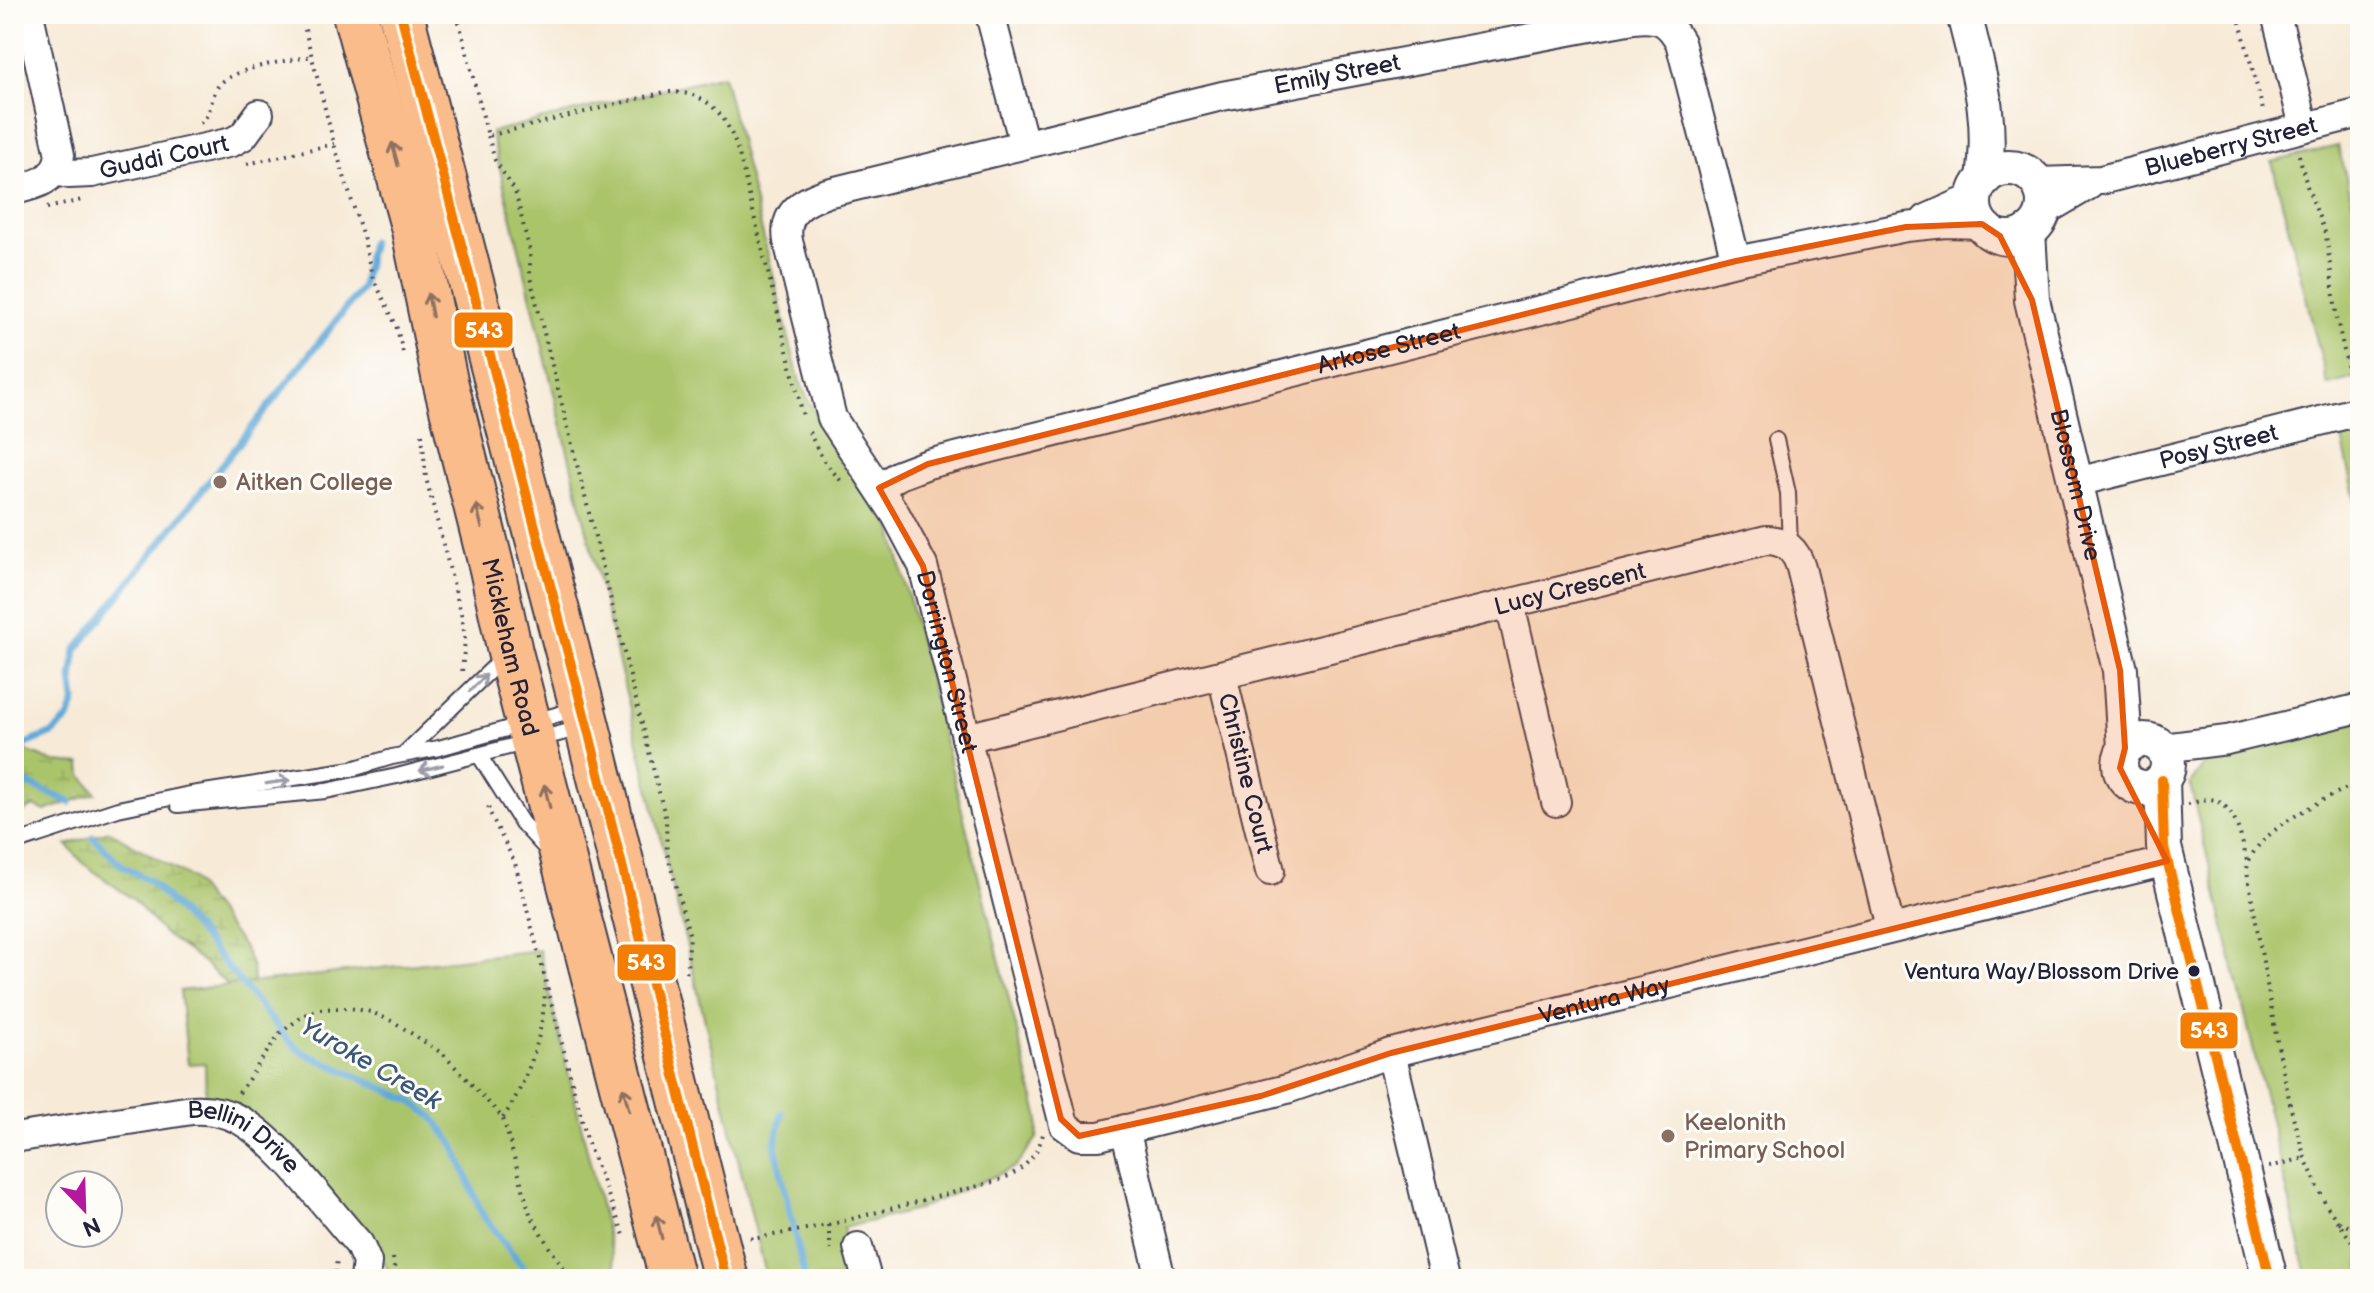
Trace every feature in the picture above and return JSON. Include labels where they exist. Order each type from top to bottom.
[{"type":"main road","name":"Mickleham Road","points":[[355,14],[414,230],[445,381],[489,554],[510,652],[672,1279]]},
{"type":"main road","points":[[401,14],[726,1279]]},
{"type":"street","points":[[14,190],[43,182],[56,171],[60,155],[29,14]]},
{"type":"street","points":[[990,14],[1024,144]]},
{"type":"street","name":"Blossom Drive","points":[[1964,14],[1987,110],[2004,143],[2009,204],[2120,670],[2152,769],[2146,818],[2165,854],[2270,1279]]},
{"type":"street","points":[[2276,14],[2304,127]]},
{"type":"street","name":"Emily Street","points":[[787,233],[795,209],[810,199],[1024,144],[1222,96],[1654,17],[1672,26],[1680,42],[1736,261]]},
{"type":"street","name":"Blueberry Street","points":[[2009,204],[2360,113]]},
{"type":"street","name":"Guddi Court","points":[[56,171],[92,173],[232,142],[243,136],[259,114]]},
{"type":"street","name":"Arkose Street","points":[[879,488],[899,475],[928,464],[1736,261],[1906,227],[1946,223],[2009,204]]},
{"type":"street","name":"Dorrington Street","points":[[787,233],[832,418],[913,543],[923,566],[966,738],[1051,1119]]},
{"type":"street","name":"Posy Street","points":[[2077,482],[2359,411]]},
{"type":"street","name":"Lucy Crescent","points":[[966,738],[1766,540],[1775,540],[1790,548]]},
{"type":"street","points":[[1790,548],[1801,568],[1890,927]]},
{"type":"street","points":[[1510,604],[1556,802]]},
{"type":"street","name":"Christine Court","points":[[1222,676],[1270,871]]},
{"type":"street","points":[[2152,769],[2227,740],[2360,708]]},
{"type":"street","name":"Ventura Way","points":[[1051,1119],[1079,1136],[1099,1136],[1287,1089],[1391,1053],[2165,854]]},
{"type":"street","points":[[1391,1053],[1445,1279]]},
{"type":"street","name":"Bellini Drive","points":[[14,1138],[192,1110],[223,1113],[239,1119],[276,1150],[359,1244],[367,1262],[366,1275]]},
{"type":"street","points":[[1125,1129],[1161,1279]]},
{"type":"street","points":[[858,1247],[867,1279]]},
{"type":"lane","points":[[1776,440],[1788,493],[1790,548]]},
{"type":"lane","points":[[405,753],[510,652]]},
{"type":"lane","points":[[14,843],[118,809],[185,795],[352,769],[405,753],[531,730],[555,736],[584,717]]},
{"type":"lane","points":[[118,809],[326,791],[479,755],[531,730]]},
{"type":"lane","points":[[479,755],[522,823],[566,872]]},
{"type":"path","points":[[301,14],[334,144],[364,240]]},
{"type":"path","points":[[457,14],[495,160],[515,191],[530,252],[530,277],[666,820],[667,853],[690,937],[685,982]]},
{"type":"path","points":[[2238,14],[2275,160],[2299,154],[2307,186],[2326,235],[2339,333],[2359,411]]},
{"type":"path","points":[[199,123],[211,111],[217,88],[224,81],[251,70],[312,56]]},
{"type":"path","points":[[488,136],[665,92],[698,97],[712,106],[726,121],[734,136],[800,408],[823,460],[843,483]]},
{"type":"path","points":[[2152,769],[2228,809],[2240,834],[2292,1113],[2305,1158],[2326,1205],[2360,1253]]},
{"type":"path","points":[[2247,864],[2282,825],[2300,812],[2360,782]]},
{"type":"path","points":[[503,1118],[529,1064],[542,1027],[546,990],[543,972]]},
{"type":"path","points":[[239,1093],[272,1041],[293,1021],[317,1009],[350,1008],[371,1012],[421,1037],[463,1072],[503,1118],[530,1214],[572,1279]]},
{"type":"path","points":[[748,1224],[752,1239],[828,1225],[997,1181],[1029,1163],[1051,1119]]},
{"type":"path","points":[[2245,1172],[2305,1158]]},
{"type":"path","points":[[2337,1221],[2360,1232]]},
{"type":"highlighted area","points":[[1982,224],[2000,236],[2032,300],[2120,670],[2125,748],[2120,768],[2167,861],[1391,1053],[1261,1096],[1079,1136],[1061,1119],[923,566],[879,488],[928,464],[1736,261],[1906,227]]},
{"type":"green space","points":[[723,75],[799,379],[828,433],[889,518],[1039,1119],[1037,1138],[1015,1167],[916,1210],[843,1228],[855,1279],[767,1279],[491,132]]},
{"type":"green space","points":[[2338,146],[2360,230],[2360,377],[2328,385],[2272,162]]},
{"type":"green space","points":[[2360,434],[2360,520],[2342,438]]},
{"type":"green space","points":[[2360,721],[2360,1279],[2308,1279],[2190,784],[2209,758]]},
{"type":"green space","points":[[14,746],[54,762],[81,764],[82,775],[96,793],[45,811],[34,806],[19,815],[14,812]]},
{"type":"green space","points":[[109,831],[192,879],[244,948],[252,966],[253,983],[229,986],[164,934],[134,900],[84,864],[67,845]]},
{"type":"green space","points":[[539,950],[618,1279],[385,1279],[387,1267],[370,1241],[206,1100],[205,1063],[188,1064],[180,991]]},
{"type":"waterway","points":[[14,749],[53,733],[68,719],[75,701],[72,678],[76,650],[362,288],[371,242]]},
{"type":"waterway","name":"Yuroke Creek","points":[[14,778],[70,802]]},
{"type":"waterway","name":"Yuroke Creek","points":[[93,837],[121,865],[150,881],[196,929],[289,1041],[302,1052],[410,1100],[432,1116],[454,1145],[482,1214],[532,1279]]},
{"type":"waterway","points":[[782,1113],[775,1145],[805,1279]]},
{"type":"transit line","name":"543","points":[[401,14],[587,726],[726,1279]]},
{"type":"transit line","name":"543","points":[[2162,780],[2164,847],[2270,1279]]},
{"type":"place","name":"Aitken College","points":[[220,482]]},
{"type":"place","name":"Ventura Way/Blossom Drive","points":[[2194,971]]},
{"type":"place","name":"Keelonith Primary School","points":[[1668,1136]]}]
